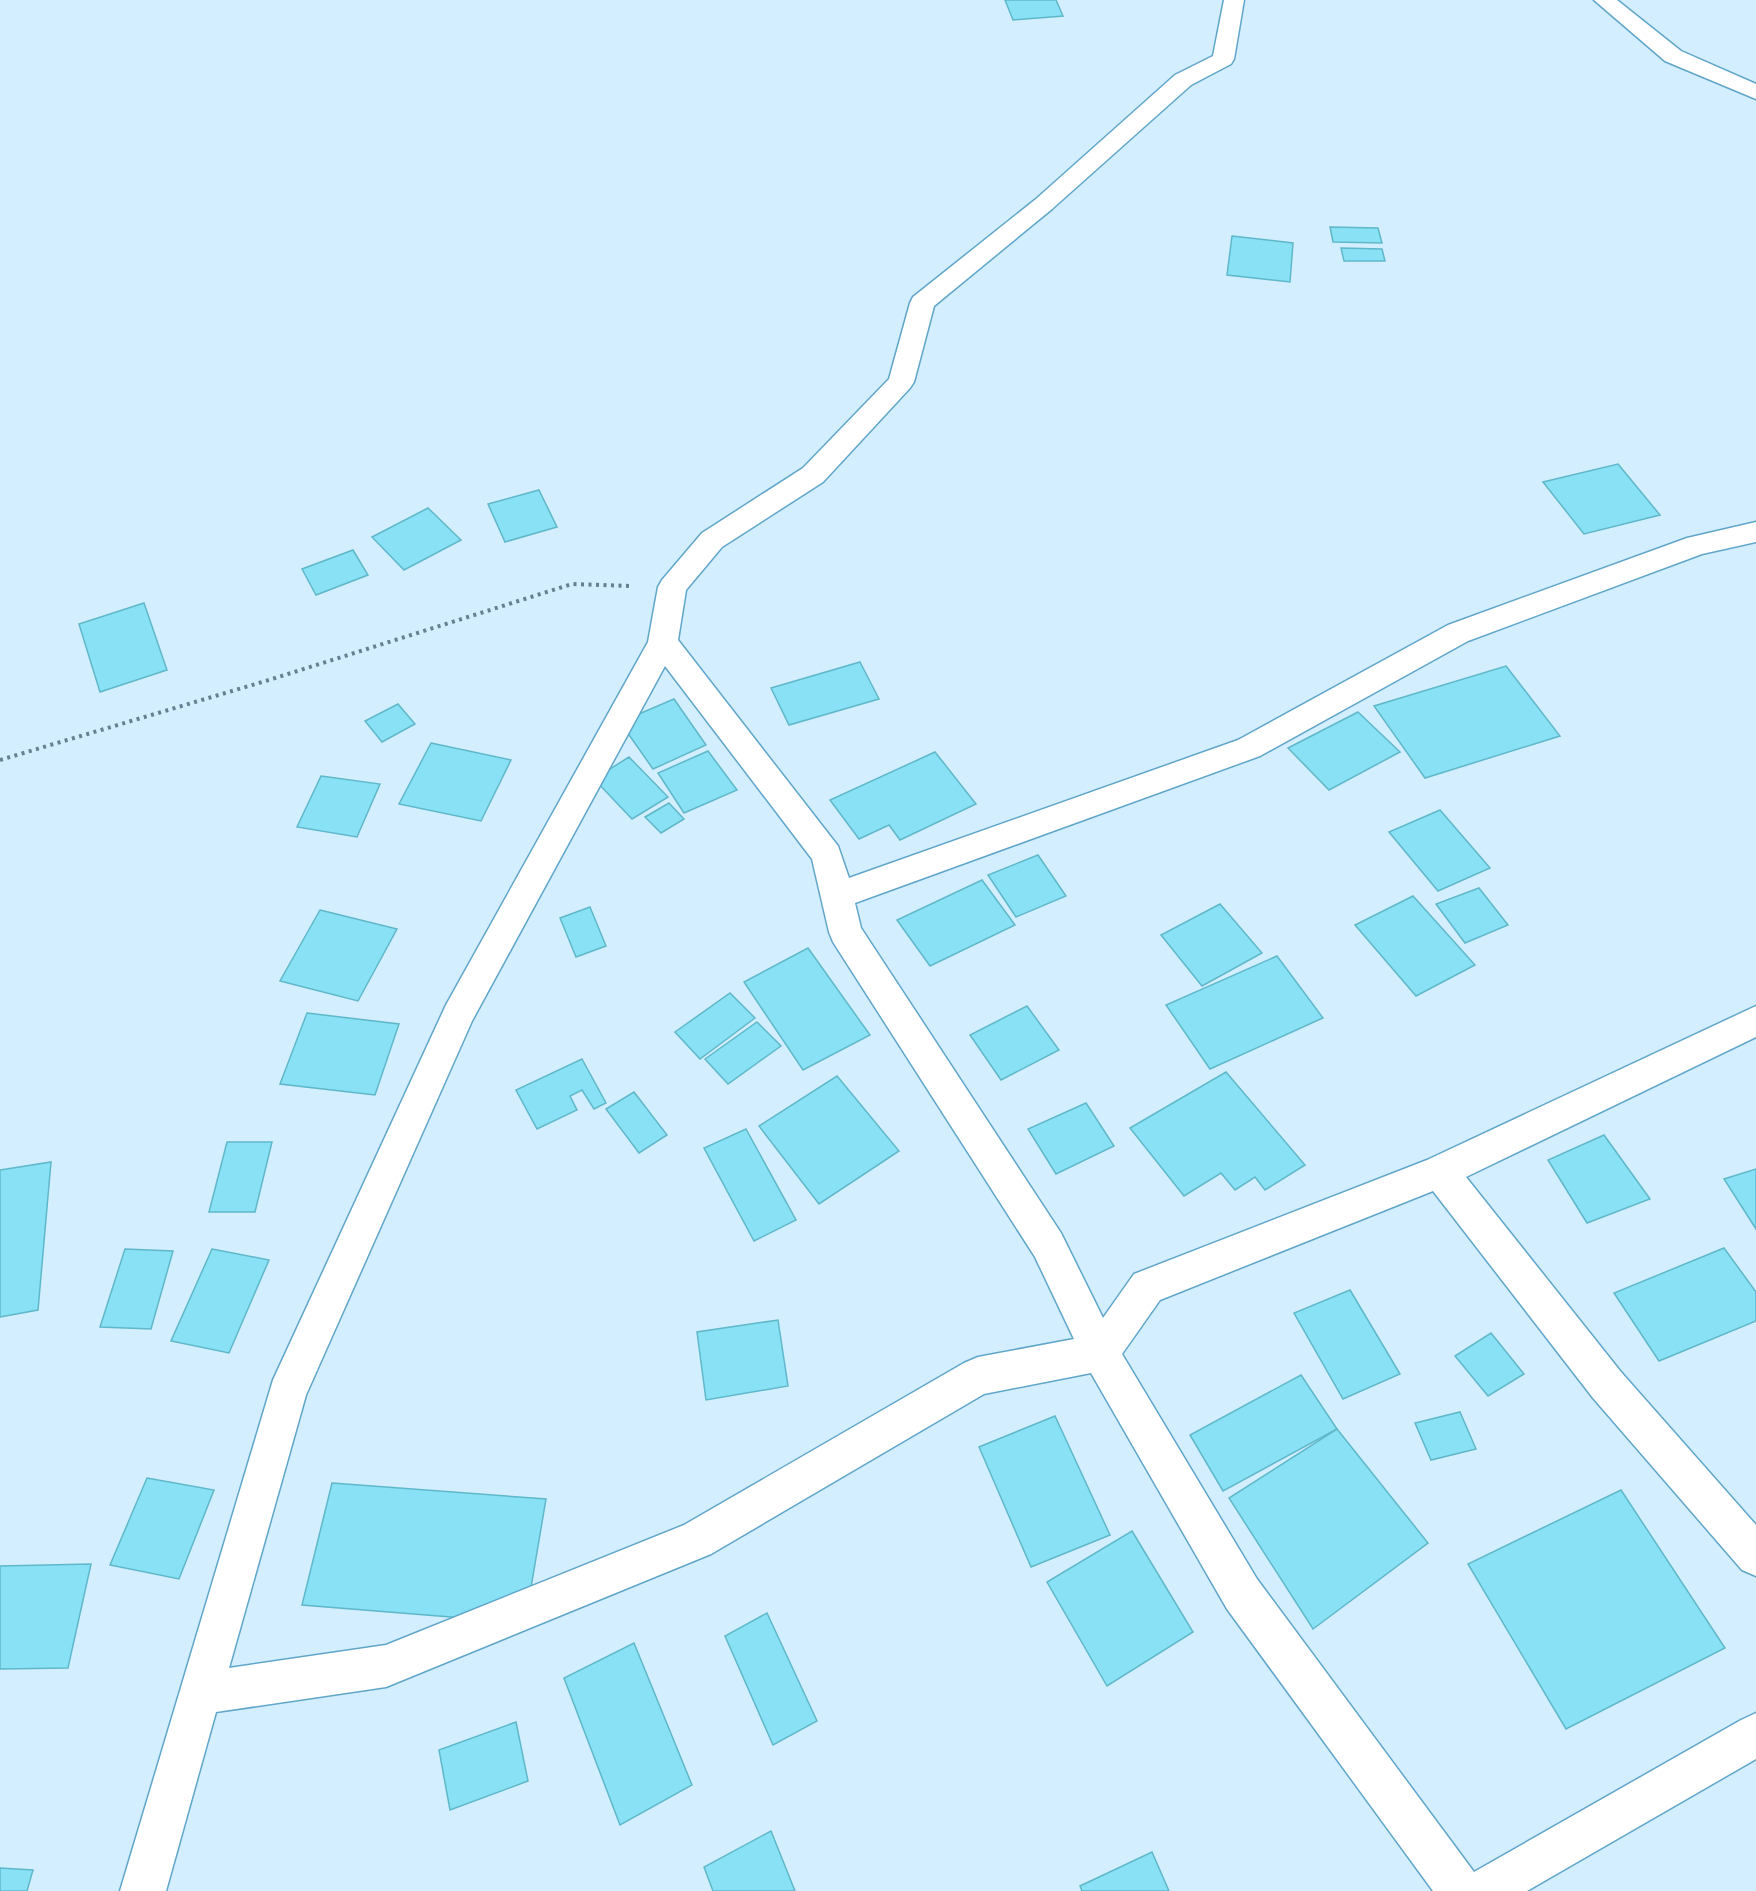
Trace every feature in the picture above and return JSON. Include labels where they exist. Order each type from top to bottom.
[{"type":"street","points":[[143,1891],[288,1393],[458,1015],[663,642],[672,587],[712,540],[813,475],[901,382],[922,303],[1044,204],[1183,80],[1223,59],[1234,0]]},
{"type":"street","points":[[1604,0],[1673,56],[1756,92]]},
{"type":"street","points":[[837,896],[1249,748],[1458,633],[1697,545],[1756,532]]},
{"type":"street","points":[[663,642],[827,855],[845,932],[1048,1245],[1100,1353],[1242,1594],[1461,1891]]},
{"type":"street","points":[[200,1693],[386,1666],[697,1540],[978,1376],[1100,1353],[1147,1287],[1440,1172],[1756,1021]]},
{"type":"street","points":[[1440,1172],[1607,1384],[1756,1556]]},
{"type":"street","points":[[1484,1891],[1756,1735]]},
{"type":"path","points":[[0,760],[269,680],[572,584],[672,587]]},
{"type":"building","points":[[1005,0],[1056,0],[1063,16],[1013,20]]},
{"type":"building","points":[[1330,227],[1378,228],[1382,243],[1333,242]]},
{"type":"building","points":[[1232,236],[1293,243],[1290,282],[1227,275]]},
{"type":"building","points":[[1341,248],[1382,249],[1385,261],[1344,261]]},
{"type":"building","points":[[1618,464],[1660,515],[1584,534],[1543,482]]},
{"type":"building","points":[[539,490],[557,527],[505,542],[488,504]]},
{"type":"building","points":[[428,508],[461,540],[404,570],[372,537]]},
{"type":"building","points":[[353,550],[368,575],[316,595],[302,569]]},
{"type":"building","points":[[144,603],[167,670],[100,692],[79,624]]},
{"type":"building","points":[[860,662],[879,699],[789,725],[771,688]]},
{"type":"building","points":[[1506,666],[1560,736],[1425,778],[1374,706]]},
{"type":"building","points":[[674,699],[706,745],[653,769],[620,722]]},
{"type":"building","points":[[398,704],[415,724],[382,742],[365,721]]},
{"type":"building","points":[[1358,712],[1400,752],[1329,790],[1288,748]]},
{"type":"building","points":[[431,743],[511,760],[481,821],[399,804]]},
{"type":"building","points":[[708,751],[737,790],[684,813],[658,773]]},
{"type":"building","points":[[935,752],[976,804],[900,840],[889,825],[859,839],[830,800]]},
{"type":"building","points":[[629,757],[668,797],[632,819],[594,779]]},
{"type":"building","points":[[321,776],[380,784],[357,837],[297,827]]},
{"type":"building","points":[[669,803],[684,819],[661,833],[645,817]]},
{"type":"building","points":[[1440,810],[1490,868],[1438,891],[1389,832]]},
{"type":"building","points":[[1038,855],[1066,896],[1016,917],[988,875]]},
{"type":"building","points":[[982,880],[1015,925],[930,966],[897,920]]},
{"type":"building","points":[[1479,888],[1508,925],[1465,943],[1436,904]]},
{"type":"building","points":[[1413,896],[1475,965],[1416,996],[1355,925]]},
{"type":"building","points":[[1220,904],[1262,953],[1202,986],[1161,935]]},
{"type":"building","points":[[590,907],[606,946],[576,957],[560,918]]},
{"type":"building","points":[[320,910],[397,929],[358,1001],[280,981]]},
{"type":"building","points":[[808,948],[870,1035],[803,1070],[744,982]]},
{"type":"building","points":[[1277,956],[1323,1018],[1210,1069],[1166,1005]]},
{"type":"building","points":[[730,993],[755,1018],[700,1059],[675,1032]]},
{"type":"building","points":[[1027,1006],[1059,1050],[1001,1080],[970,1035]]},
{"type":"building","points":[[307,1013],[399,1024],[375,1095],[280,1084]]},
{"type":"building","points":[[757,1022],[781,1046],[728,1084],[705,1059]]},
{"type":"building","points":[[582,1059],[606,1103],[594,1109],[582,1090],[570,1096],[577,1110],[537,1129],[516,1090]]},
{"type":"building","points":[[1226,1072],[1305,1165],[1265,1190],[1255,1177],[1235,1190],[1221,1173],[1184,1196],[1130,1128]]},
{"type":"building","points":[[837,1076],[899,1151],[819,1204],[759,1126]]},
{"type":"building","points":[[634,1092],[667,1135],[639,1153],[606,1109]]},
{"type":"building","points":[[1086,1103],[1114,1146],[1056,1174],[1028,1129]]},
{"type":"building","points":[[746,1129],[796,1220],[754,1241],[704,1148]]},
{"type":"building","points":[[1604,1135],[1650,1199],[1587,1223],[1548,1160]]},
{"type":"building","points":[[227,1142],[272,1142],[255,1212],[209,1212]]},
{"type":"building","points":[[51,1162],[38,1310],[0,1317],[0,1170]]},
{"type":"building","points":[[1756,1169],[1756,1229],[1724,1179]]},
{"type":"building","points":[[1724,1248],[1756,1292],[1756,1321],[1659,1361],[1614,1293]]},
{"type":"building","points":[[125,1249],[173,1251],[151,1329],[100,1327]]},
{"type":"building","points":[[212,1249],[269,1260],[229,1353],[171,1341]]},
{"type":"building","points":[[1350,1290],[1400,1374],[1343,1399],[1294,1313]]},
{"type":"building","points":[[778,1320],[788,1386],[706,1400],[697,1332]]},
{"type":"building","points":[[1491,1333],[1524,1374],[1488,1396],[1455,1356]]},
{"type":"building","points":[[1301,1375],[1337,1429],[1223,1491],[1190,1435]]},
{"type":"building","points":[[1460,1412],[1476,1449],[1431,1460],[1415,1423]]},
{"type":"building","points":[[1055,1416],[1110,1535],[1031,1567],[979,1447]]},
{"type":"building","points":[[1337,1429],[1428,1543],[1313,1629],[1229,1498]]},
{"type":"building","points":[[147,1478],[214,1490],[179,1579],[110,1565]]},
{"type":"building","points":[[332,1483],[546,1499],[525,1623],[302,1605]]},
{"type":"building","points":[[1621,1490],[1725,1648],[1566,1729],[1468,1564]]},
{"type":"building","points":[[1132,1531],[1193,1632],[1107,1686],[1047,1582]]},
{"type":"building","points":[[91,1564],[68,1668],[0,1669],[0,1566]]},
{"type":"building","points":[[767,1613],[817,1721],[773,1745],[725,1636]]},
{"type":"building","points":[[634,1643],[692,1785],[620,1825],[564,1678]]},
{"type":"building","points":[[516,1722],[528,1781],[450,1810],[439,1750]]},
{"type":"building","points":[[771,1831],[795,1891],[713,1891],[704,1867]]},
{"type":"building","points":[[1152,1852],[1169,1891],[1082,1891],[1080,1886]]},
{"type":"building","points":[[0,1868],[33,1870],[27,1891],[0,1891]]}]
